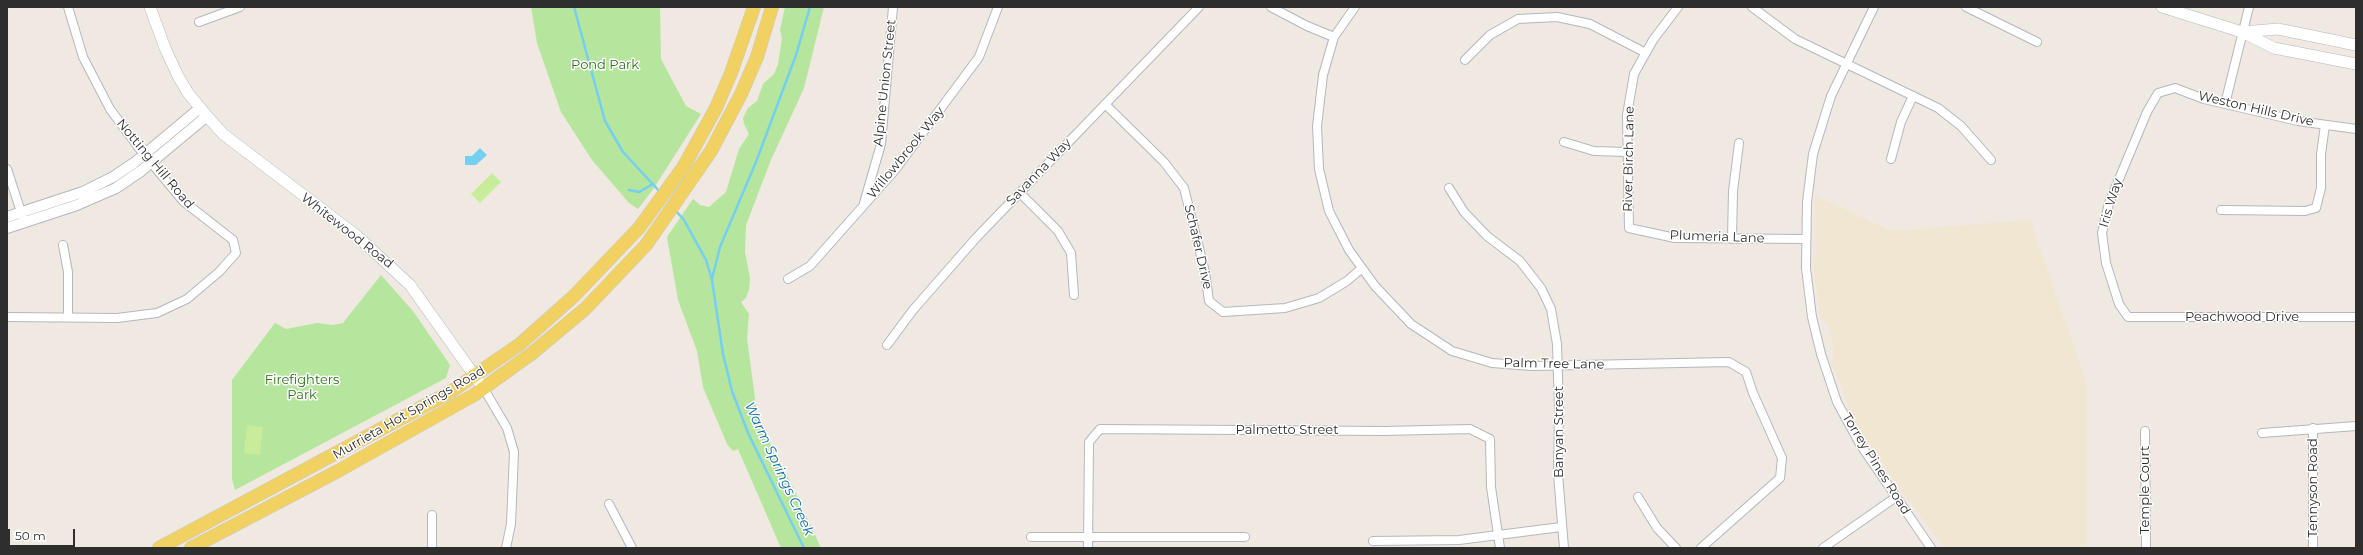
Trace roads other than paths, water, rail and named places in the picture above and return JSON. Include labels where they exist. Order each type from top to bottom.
[{"type":"main road","name":"Whitewood Road","points":[[150,7],[165,48],[178,76],[204,112],[223,134],[252,158],[357,236],[386,261],[410,285],[484,389]]},
{"type":"main road","name":"Murrieta Hot Springs Road","points":[[159,548],[452,391],[520,344],[574,296],[621,249],[651,213],[674,180],[716,108],[732,73],[754,7]]},
{"type":"main road","name":"Murrieta Hot Springs Road","points":[[191,548],[345,467],[484,389],[531,354],[585,309],[615,279],[660,226],[711,151],[741,94],[757,57],[772,7]]},
{"type":"main road","points":[[2162,7],[2242,32],[2274,48],[2356,64]]},
{"type":"main road","points":[[2242,32],[2278,29],[2356,45]]},
{"type":"main road","points":[[2342,62],[2343,58],[2356,56]]},
{"type":"street","name":"Notting Hill Road","points":[[7,317],[138,316],[172,308],[187,299],[219,272],[236,253],[233,240],[183,201],[151,163],[110,109],[92,76],[68,7]]},
{"type":"street","points":[[199,22],[240,7]]},
{"type":"street","name":"Alpine Union Street","points":[[864,206],[881,144],[892,7]]},
{"type":"street","name":"Willowbrook Way","points":[[788,280],[810,266],[895,170],[979,57],[998,7]]},
{"type":"street","name":"Savanna Way","points":[[887,345],[918,304],[976,238],[1199,7]]},
{"type":"street","points":[[1271,7],[1307,26],[1334,37]]},
{"type":"street","name":"Palm Tree Lane","points":[[1355,7],[1334,37],[1323,75],[1317,126],[1320,169],[1329,211],[1349,250],[1375,286],[1411,324],[1452,352],[1492,363],[1558,366],[1729,362],[1746,372],[1753,393],[1782,458],[1780,478],[1701,548]]},
{"type":"street","name":"River Birch Lane","points":[[1629,228],[1627,115],[1634,74],[1646,53],[1678,7]]},
{"type":"street","points":[[1752,7],[1796,39],[1938,108],[1961,126],[1991,160]]},
{"type":"street","name":"Torrey Pines Road","points":[[1874,7],[1831,96],[1813,154],[1807,202],[1806,268],[1812,317],[1821,354],[1837,402],[1860,444],[1931,548]]},
{"type":"street","points":[[1966,7],[2036,42]]},
{"type":"street","points":[[2225,104],[2249,7]]},
{"type":"street","points":[[1465,60],[1490,36],[1518,19],[1558,17],[1590,24],[1646,53]]},
{"type":"street","name":"Weston Hills Drive","points":[[2158,93],[2176,88],[2225,104],[2298,121],[2356,129]]},
{"type":"street","name":"Iris Way","points":[[2128,317],[2118,304],[2106,264],[2102,233],[2109,203],[2147,112],[2158,93]]},
{"type":"street","points":[[1892,159],[1901,122],[1913,96]]},
{"type":"street","name":"Schafer Drive","points":[[1105,104],[1164,162],[1184,188],[1206,272],[1209,301],[1223,312],[1285,308],[1320,298],[1347,281],[1362,268]]},
{"type":"street","points":[[7,217],[97,186],[124,170],[204,112]]},
{"type":"street","points":[[7,228],[77,205],[105,193],[130,179],[151,163],[204,112]]},
{"type":"street","points":[[2221,210],[2305,210],[2316,208],[2320,188],[2321,154],[2325,125]]},
{"type":"street","points":[[1564,142],[1594,151],[1627,152]]},
{"type":"street","points":[[1732,239],[1734,191],[1739,143]]},
{"type":"street","points":[[7,169],[24,223]]},
{"type":"street","name":"Banyan Street","points":[[1449,188],[1464,212],[1487,236],[1520,261],[1541,288],[1551,309],[1558,366],[1561,527],[1564,548]]},
{"type":"street","points":[[1020,193],[1058,231],[1071,253],[1074,295]]},
{"type":"street","name":"Plumeria Lane","points":[[1629,228],[1675,238],[1806,239]]},
{"type":"street","points":[[63,245],[68,272],[68,316]]},
{"type":"street","name":"Peachwood Drive","points":[[2128,317],[2356,317]]},
{"type":"street","name":"Whitewood Road","points":[[484,389],[504,422],[514,452],[511,524],[506,548]]},
{"type":"street","points":[[2262,432],[2356,426]]},
{"type":"street","name":"Tennyson Road","points":[[2313,428],[2313,548]]},
{"type":"street","name":"Palmetto Street","points":[[1088,537],[1089,442],[1100,429],[1384,431],[1470,429],[1490,438],[1492,487],[1499,535]]},
{"type":"street","name":"Temple Court","points":[[2145,431],[2146,548]]},
{"type":"street","points":[[1638,497],[1657,528],[1676,548]]},
{"type":"street","points":[[1823,548],[1896,497]]},
{"type":"street","points":[[609,504],[632,548]]},
{"type":"street","points":[[432,515],[432,548]]},
{"type":"street","points":[[1373,542],[1459,540],[1561,527]]},
{"type":"street","points":[[1499,535],[1500,548]]},
{"type":"street","points":[[1031,537],[1245,537]]},
{"type":"street","points":[[1088,537],[1088,548]]},
{"type":"water","points":[[480,148],[487,155],[476,165],[465,165],[465,156],[472,156]]},
{"type":"waterway","name":"Warm Springs Creek","points":[[574,7],[605,121],[623,152],[661,193]]},
{"type":"waterway","points":[[712,279],[720,247],[756,162],[796,55],[810,7]]},
{"type":"waterway","points":[[629,190],[639,192],[653,184]]},
{"type":"waterway","name":"Warm Springs Creek","points":[[675,210],[684,220],[706,260],[712,280],[723,354],[732,391],[748,433],[804,548]]},
{"type":"park label","name":"Pond Park","points":[[605,65]]},
{"type":"park label","name":"Firefighters Park","points":[[302,388]]}]
